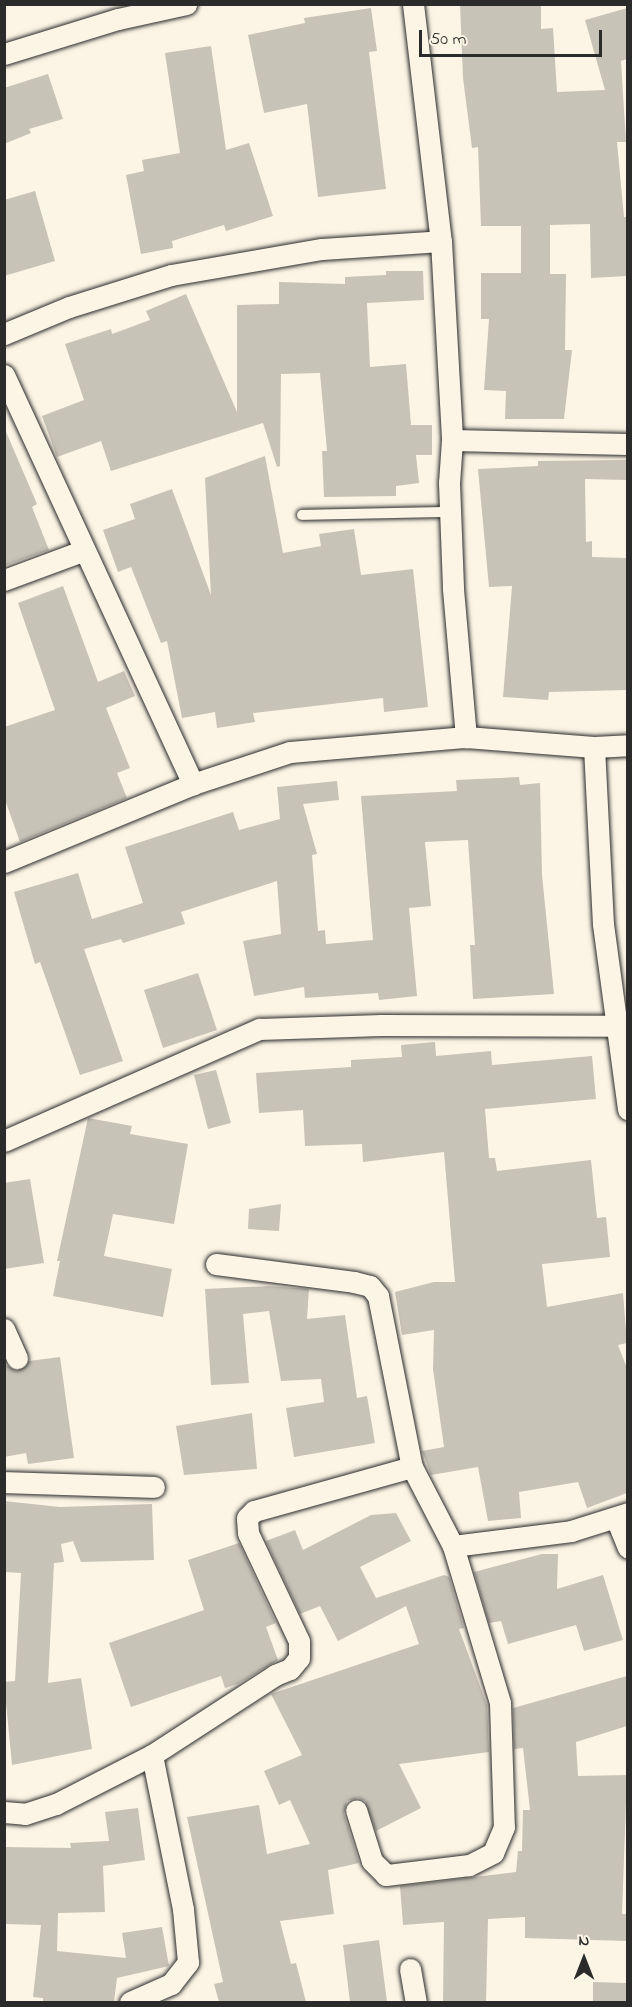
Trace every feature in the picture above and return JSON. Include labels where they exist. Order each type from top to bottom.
[{"type":"street","points":[[4,54],[165,6],[186,4]]},
{"type":"street","points":[[413,4],[441,241],[452,440],[450,512],[466,737]]},
{"type":"street","points":[[4,334],[69,307],[171,275],[322,249],[441,241]]},
{"type":"street","points":[[4,375],[82,551],[193,784]]},
{"type":"street","points":[[452,440],[627,444]]},
{"type":"street","points":[[4,580],[82,551]]},
{"type":"street","points":[[4,862],[193,784],[290,752],[466,737],[594,747],[627,745]]},
{"type":"street","points":[[594,747],[603,924],[614,1026],[627,1109]]},
{"type":"street","points":[[4,1141],[259,1029],[381,1025],[614,1026]]},
{"type":"street","points":[[216,1264],[370,1286],[378,1296],[412,1467],[453,1546],[500,1703],[504,1827],[493,1853],[469,1865],[386,1875],[372,1861],[356,1810]]},
{"type":"street","points":[[4,1329],[17,1358]]},
{"type":"street","points":[[4,1812],[25,1814],[56,1804],[152,1755],[275,1675],[290,1669],[299,1658],[299,1641],[248,1533],[248,1518],[254,1511],[412,1467]]},
{"type":"street","points":[[4,1482],[154,1487]]},
{"type":"street","points":[[453,1546],[571,1531],[622,1516],[627,1548]]},
{"type":"street","points":[[130,2002],[171,1984],[188,1962],[183,1909],[152,1755]]},
{"type":"street","points":[[410,1969],[416,2002]]},
{"type":"lane","points":[[302,515],[450,512]]},
{"type":"building","points":[[460,4],[541,4],[541,29],[553,28],[557,92],[605,90],[585,20],[627,8],[627,59],[621,61],[626,142],[617,142],[624,217],[627,217],[627,276],[591,278],[590,224],[550,225],[550,274],[566,274],[565,350],[572,350],[564,419],[505,419],[506,391],[484,390],[489,319],[481,319],[481,273],[521,273],[521,226],[481,226],[478,147],[472,148],[463,78]]},
{"type":"building","points":[[371,8],[377,51],[369,52],[386,189],[318,197],[307,104],[264,113],[248,35],[305,23],[304,18]]},
{"type":"building","points":[[211,46],[226,150],[249,143],[273,216],[226,231],[224,225],[172,241],[173,248],[141,254],[126,175],[144,171],[142,160],[180,153],[165,53]]},
{"type":"building","points":[[48,74],[63,119],[29,129],[31,133],[4,144],[4,88]]},
{"type":"building","points":[[35,191],[55,261],[4,276],[4,200]]},
{"type":"building","points":[[386,271],[423,271],[424,300],[367,303],[370,367],[406,364],[411,425],[432,425],[432,455],[416,455],[419,483],[396,486],[396,496],[324,497],[322,451],[327,451],[320,373],[281,374],[280,466],[277,467],[263,423],[111,471],[101,441],[57,457],[42,416],[84,400],[65,344],[111,329],[112,334],[150,320],[146,311],[186,294],[237,412],[237,305],[279,304],[279,282],[345,284],[345,277],[386,275]]},
{"type":"building","points":[[4,427],[37,504],[32,507],[49,550],[4,566]]},
{"type":"building","points":[[265,456],[283,553],[321,546],[319,534],[354,529],[361,575],[413,569],[428,707],[384,712],[383,698],[253,713],[255,722],[217,728],[215,712],[182,718],[167,641],[161,643],[131,567],[118,572],[103,530],[135,519],[130,504],[172,489],[211,595],[205,478]]},
{"type":"building","points":[[627,460],[627,480],[585,479],[586,542],[592,541],[592,557],[627,558],[627,690],[549,692],[548,700],[503,697],[512,586],[489,587],[478,469],[538,466],[538,461]]},
{"type":"building","points":[[63,586],[98,682],[124,671],[135,696],[106,708],[130,768],[117,773],[127,798],[20,842],[4,797],[4,727],[55,710],[18,603]]},
{"type":"building","points":[[519,777],[520,785],[540,783],[542,875],[554,994],[473,999],[470,945],[475,945],[468,840],[425,842],[431,906],[409,908],[417,996],[379,1000],[378,993],[305,998],[304,987],[254,996],[243,941],[281,934],[277,881],[181,912],[185,924],[123,943],[121,939],[84,949],[123,1061],[80,1075],[40,962],[35,964],[14,892],[78,873],[92,919],[143,903],[125,847],[233,812],[239,830],[280,819],[277,787],[337,781],[339,800],[303,804],[317,854],[312,855],[318,931],[325,930],[326,944],[373,940],[361,796],[457,791],[456,780]]},
{"type":"building","points":[[198,973],[217,1030],[163,1048],[144,990]]},
{"type":"building","points":[[435,1042],[436,1056],[491,1051],[492,1065],[592,1056],[596,1099],[485,1109],[489,1158],[495,1158],[497,1171],[591,1160],[597,1218],[606,1217],[610,1257],[542,1264],[547,1307],[623,1293],[627,1343],[618,1345],[627,1368],[627,1493],[587,1508],[578,1482],[519,1492],[521,1518],[488,1521],[478,1467],[431,1475],[422,1451],[444,1447],[433,1369],[434,1330],[402,1335],[395,1292],[434,1282],[455,1282],[444,1152],[363,1162],[362,1144],[305,1146],[303,1110],[259,1113],[256,1073],[351,1067],[351,1060],[402,1057],[401,1045]]},
{"type":"building","points":[[216,1070],[231,1123],[208,1129],[194,1075]]},
{"type":"building","points":[[88,1118],[132,1126],[130,1134],[188,1144],[174,1224],[113,1214],[104,1256],[172,1269],[163,1317],[53,1296],[60,1261],[57,1261]]},
{"type":"building","points":[[30,1179],[44,1263],[4,1269],[4,1183]]},
{"type":"building","points":[[281,1204],[279,1231],[248,1229],[249,1209]]},
{"type":"building","points":[[269,1286],[309,1289],[307,1319],[345,1315],[357,1398],[367,1396],[375,1443],[294,1457],[286,1408],[324,1402],[321,1379],[281,1381],[269,1311],[243,1314],[249,1383],[211,1385],[205,1289]]},
{"type":"building","points":[[60,1357],[74,1458],[28,1464],[26,1453],[4,1457],[4,1364],[16,1371],[29,1361]]},
{"type":"building","points":[[252,1413],[257,1469],[184,1475],[176,1426]]},
{"type":"building","points":[[4,1501],[60,1507],[152,1504],[154,1560],[81,1562],[73,1541],[61,1544],[64,1562],[54,1563],[48,1683],[81,1678],[92,1749],[12,1765],[4,1682],[15,1681],[21,1573],[4,1572]]},
{"type":"building","points":[[396,1513],[411,1541],[360,1567],[376,1598],[444,1575],[449,1577],[464,1628],[459,1629],[487,1705],[489,1752],[399,1764],[421,1808],[376,1831],[365,1801],[358,1798],[347,1801],[344,1814],[359,1863],[328,1870],[334,1914],[280,1921],[291,1964],[296,1963],[306,2002],[219,2002],[214,1984],[223,1982],[187,1817],[259,1805],[267,1854],[310,1844],[290,1800],[279,1805],[264,1771],[302,1755],[271,1694],[419,1644],[406,1606],[338,1641],[320,1606],[300,1614],[266,1541],[295,1530],[303,1550],[371,1515]]},
{"type":"building","points":[[239,1543],[276,1623],[266,1627],[278,1660],[238,1684],[225,1688],[221,1676],[131,1707],[109,1643],[204,1610],[188,1560]]},
{"type":"building","points":[[542,1554],[558,1554],[557,1589],[603,1575],[623,1640],[584,1651],[576,1625],[508,1644],[501,1621],[489,1623],[474,1572]]},
{"type":"building","points":[[627,1676],[627,1726],[576,1742],[578,1776],[627,1775],[622,1914],[627,1914],[627,1941],[525,1938],[525,1917],[488,1919],[486,2002],[443,2002],[444,1922],[403,1925],[400,1886],[516,1872],[518,1851],[522,1851],[523,1810],[530,1810],[523,1748],[514,1749],[513,1708]]},
{"type":"building","points":[[138,1808],[145,1860],[103,1866],[105,1912],[58,1913],[57,1951],[126,1958],[122,1933],[162,1927],[169,1966],[117,1978],[114,2002],[43,2002],[43,1998],[33,1997],[41,1925],[4,1924],[4,1847],[71,1848],[70,1843],[109,1841],[105,1812]]},
{"type":"building","points":[[379,1940],[387,2002],[350,2002],[343,1945]]},
{"type":"building","points":[[593,1982],[627,1983],[627,2002],[593,2002]]}]
